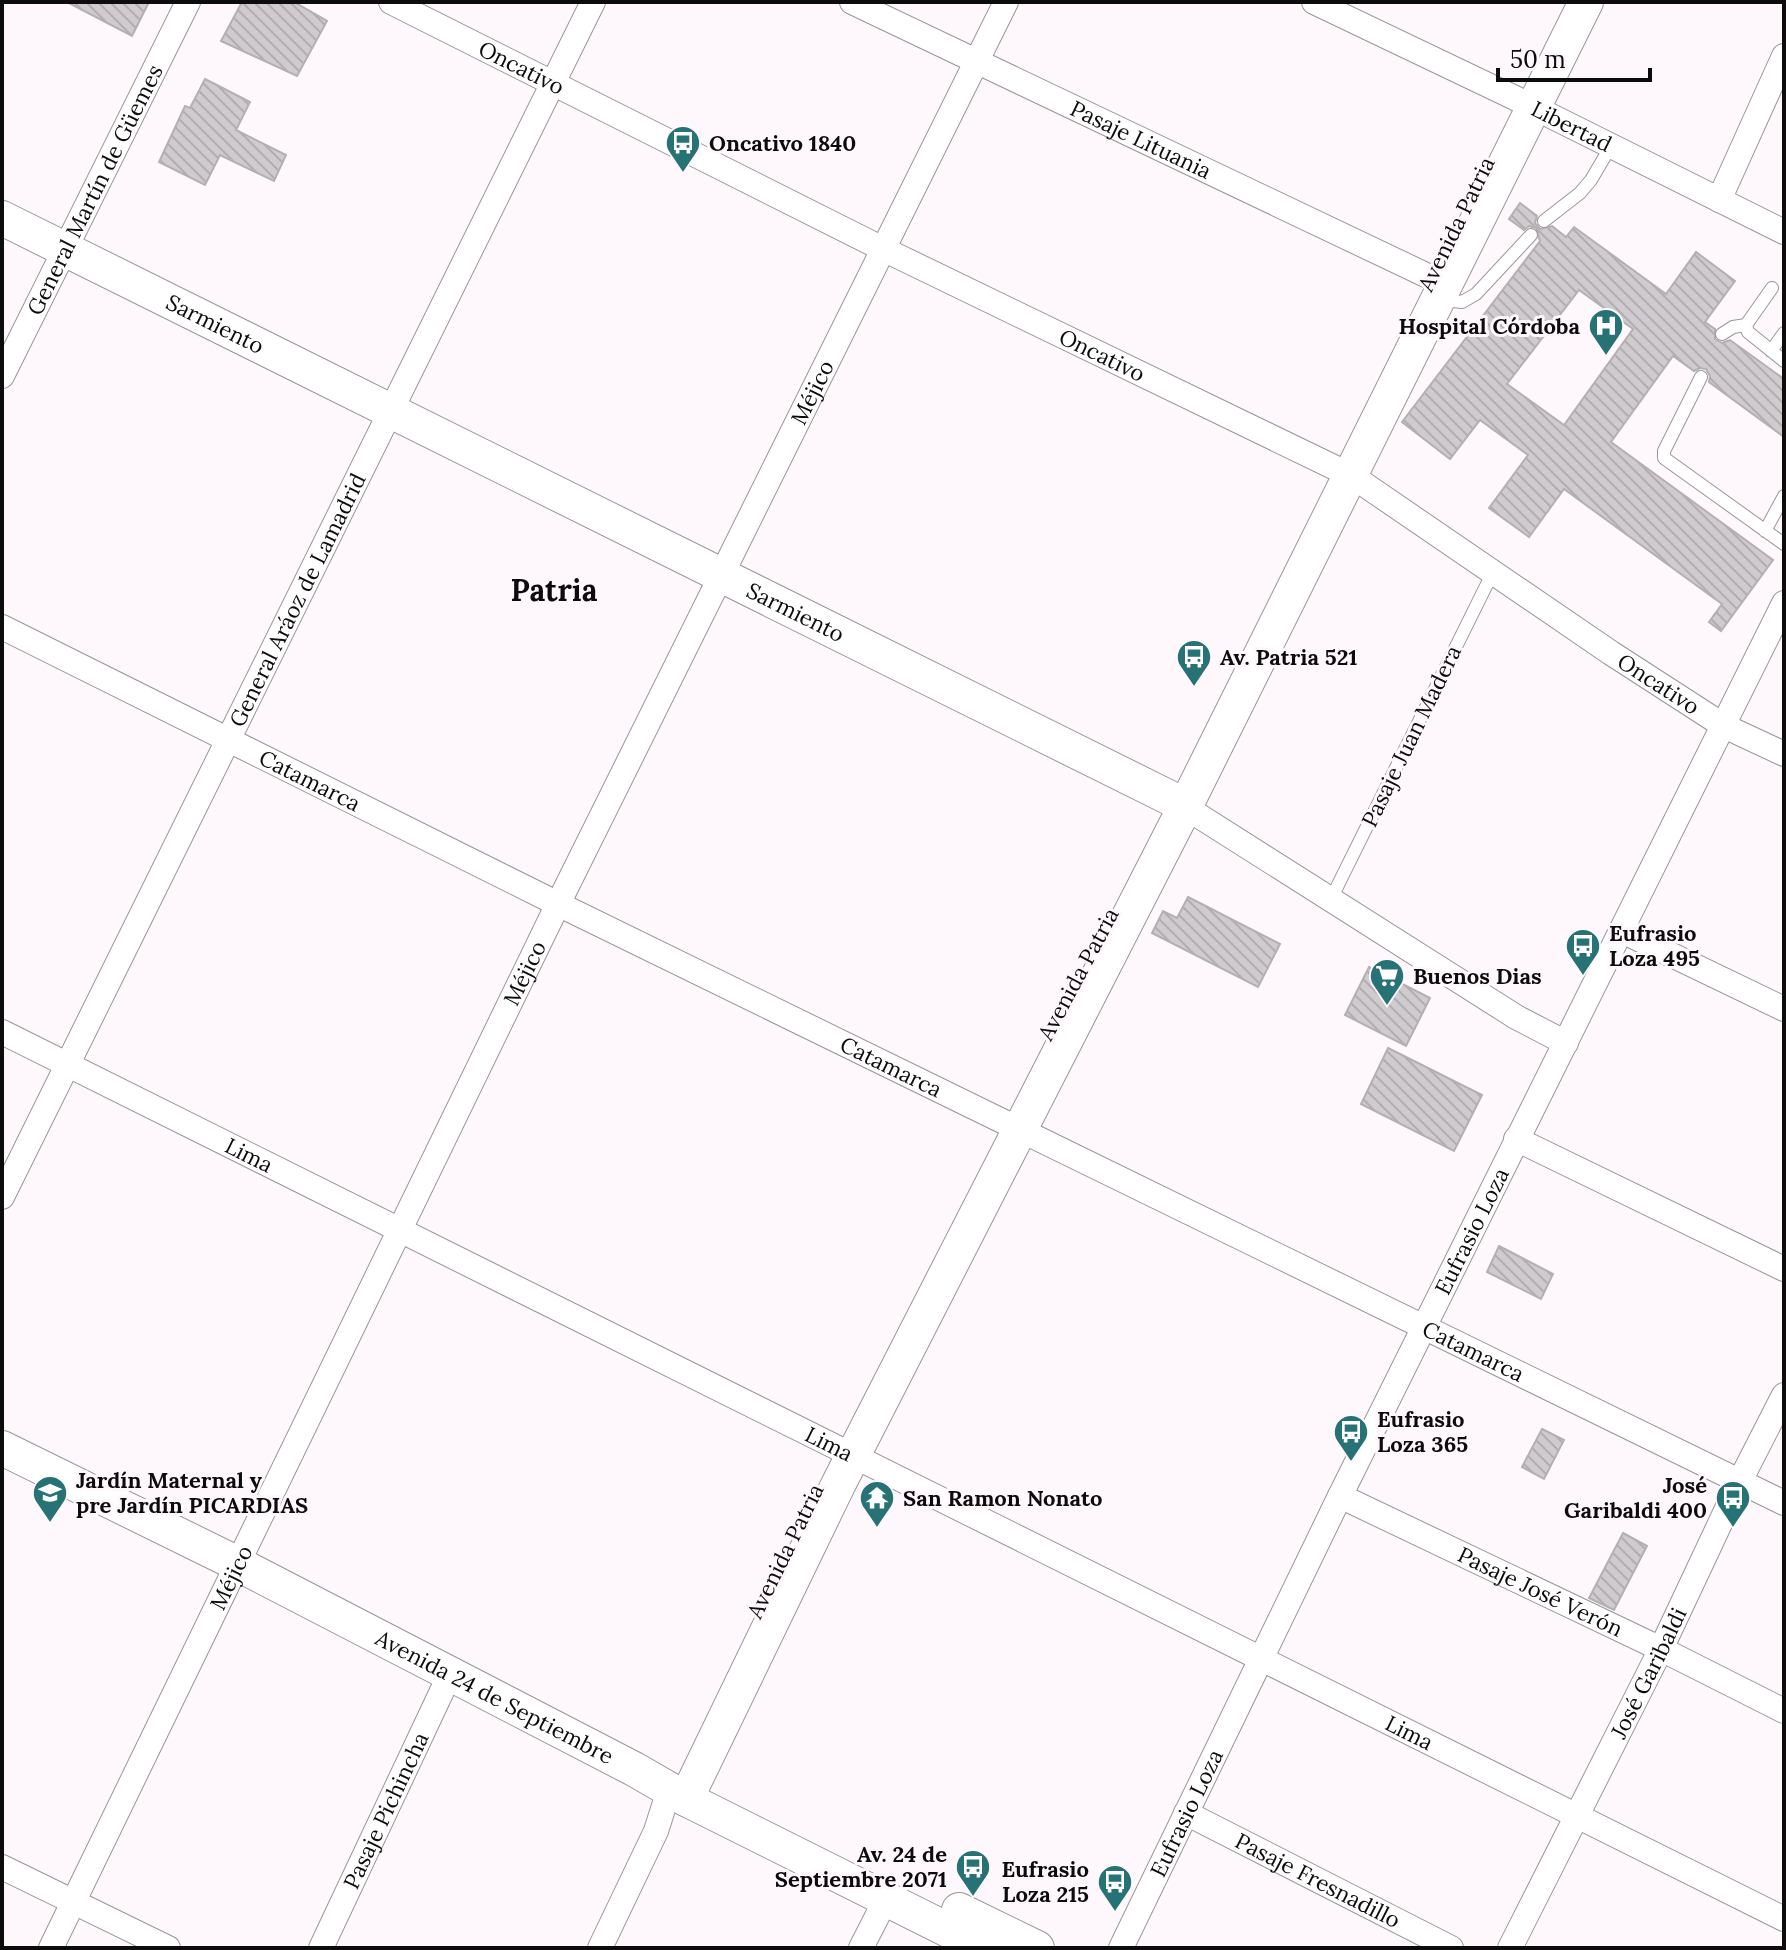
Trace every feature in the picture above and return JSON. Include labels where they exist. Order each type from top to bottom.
[{"type":"main road","name":"Avenida Patria","points":[[1525,103],[1562,2]]},
{"type":"main road","name":"Avenida Patria","points":[[689,1787],[845,1450],[1178,803],[1525,103],[1586,2]]},
{"type":"main road","name":"Sarmiento","points":[[2,218],[1178,803]]},
{"type":"main road","name":"Avenida 24 de Septiembre","points":[[2,1448],[238,1564],[634,1769],[689,1787],[1037,1948]]},
{"type":"main road","name":"Avenida 24 de Septiembre","points":[[689,1787],[886,1899],[984,1948]]},
{"type":"street","name":"General Martín de Güemes","points":[[2,376],[188,2]]},
{"type":"street","name":"Oncativo","points":[[391,2],[883,249],[1343,471],[1492,574],[1724,726],[1784,754]]},
{"type":"street","name":"General Aráoz de Lamadrid","points":[[2,1197],[593,2]]},
{"type":"street","name":"Pasaje Lituania","points":[[852,2],[1434,288]]},
{"type":"street","name":"Méjico","points":[[51,1948],[558,904],[1006,2]]},
{"type":"street","name":"Libertad","points":[[1314,2],[1784,232]]},
{"type":"street","points":[[1719,200],[1784,56]]},
{"type":"street","name":"Eufrasio Loza","points":[[1121,1948],[1340,1496],[1784,603]]},
{"type":"street","name":"Catamarca","points":[[2,627],[558,904],[1784,1503]]},
{"type":"street","name":"Sarmiento","points":[[1178,803],[1516,1017],[1566,1043]]},
{"type":"street","points":[[1622,931],[1784,1009]]},
{"type":"street","name":"Lima","points":[[2,1032],[1784,1919]]},
{"type":"street","points":[[1516,1139],[1784,1269]]},
{"type":"street","name":"José Garibaldi","points":[[1510,1948],[1661,1649],[1784,1395]]},
{"type":"street","name":"Pasaje José Verón","points":[[1340,1496],[1784,1711]]},
{"type":"street","name":"Pasaje Pichincha","points":[[321,1948],[450,1674]]},
{"type":"street","name":"Avenida Patria","points":[[600,1948],[656,1831],[689,1787]]},
{"type":"street","name":"Pasaje Fresnadillo","points":[[1186,1813],[1451,1948]]},
{"type":"street","points":[[2,1867],[168,1948]]},
{"type":"street","points":[[861,1948],[886,1899]]},
{"type":"lane","points":[[1544,221],[1585,187],[1597,173],[1611,146]]},
{"type":"lane","points":[[1434,288],[1462,302],[1476,294],[1531,235]]},
{"type":"lane","points":[[1722,334],[1733,327],[1746,325],[1772,288]]},
{"type":"lane","points":[[1746,325],[1748,332],[1784,361]]},
{"type":"lane","points":[[1771,351],[1784,333]]},
{"type":"lane","points":[[1701,377],[1664,451],[1664,458],[1784,544]]},
{"type":"lane","points":[[1765,531],[1784,496]]},
{"type":"lane","name":"Pasaje Juan Madera","points":[[1331,899],[1492,574]]},
{"type":"building","points":[[67,2],[149,2],[132,36]]},
{"type":"building","points":[[242,2],[294,2],[327,21],[297,76],[221,41]]},
{"type":"building","points":[[205,79],[250,102],[236,130],[286,155],[274,181],[220,155],[205,185],[159,162],[185,106],[190,108]]},
{"type":"building","points":[[1520,203],[1537,216],[1535,223],[1540,229],[1552,226],[1566,237],[1574,227],[1666,294],[1696,252],[1735,281],[1705,322],[1715,329],[1715,339],[1722,343],[1730,340],[1784,379],[1784,437],[1709,382],[1706,369],[1694,371],[1673,356],[1611,442],[1773,560],[1721,631],[1709,622],[1722,604],[1564,489],[1529,537],[1489,508],[1528,455],[1480,420],[1450,459],[1402,422],[1540,241],[1536,228],[1529,226],[1524,230],[1509,219]],"holes":[[[1579,290],[1633,329],[1564,425],[1507,384]]]},
{"type":"building","points":[[1188,897],[1280,944],[1258,987],[1152,933],[1163,911],[1177,918]]},
{"type":"building","name":"Buenos Dias","points":[[1369,967],[1430,998],[1406,1046],[1345,1015]]},
{"type":"building","points":[[1388,1048],[1482,1095],[1454,1151],[1361,1104]]},
{"type":"building","points":[[1499,1246],[1553,1274],[1541,1299],[1487,1272]]},
{"type":"building","points":[[1542,1429],[1564,1440],[1544,1479],[1522,1467]]},
{"type":"building","points":[[1623,1533],[1647,1546],[1614,1610],[1589,1598]]},
{"type":"place","name":"Oncativo 1840","points":[[683,174]]},
{"type":"place","name":"Hospital Córdoba","points":[[1606,357]]},
{"type":"place","name":"Av. Patria 521","points":[[1194,688]]},
{"type":"place","name":"Eufrasio Loza 495","points":[[1583,977]]},
{"type":"place","name":"Buenos Dias","points":[[1387,1007]]},
{"type":"place","name":"Eufrasio Loza 365","points":[[1351,1463]]},
{"type":"place","name":"Jardín Maternal y pre Jardín PICARDIAS","points":[[50,1524]]},
{"type":"place","name":"San Ramon Nonato","points":[[877,1529]]},
{"type":"place","name":"José Garibaldi 400","points":[[1733,1529]]},
{"type":"place","name":"Av. 24 de Septiembre 2071","points":[[973,1898]]},
{"type":"place","name":"Eufrasio Loza 215","points":[[1115,1913]]},
{"type":"district","name":"Patria","points":[[554,591]]}]
